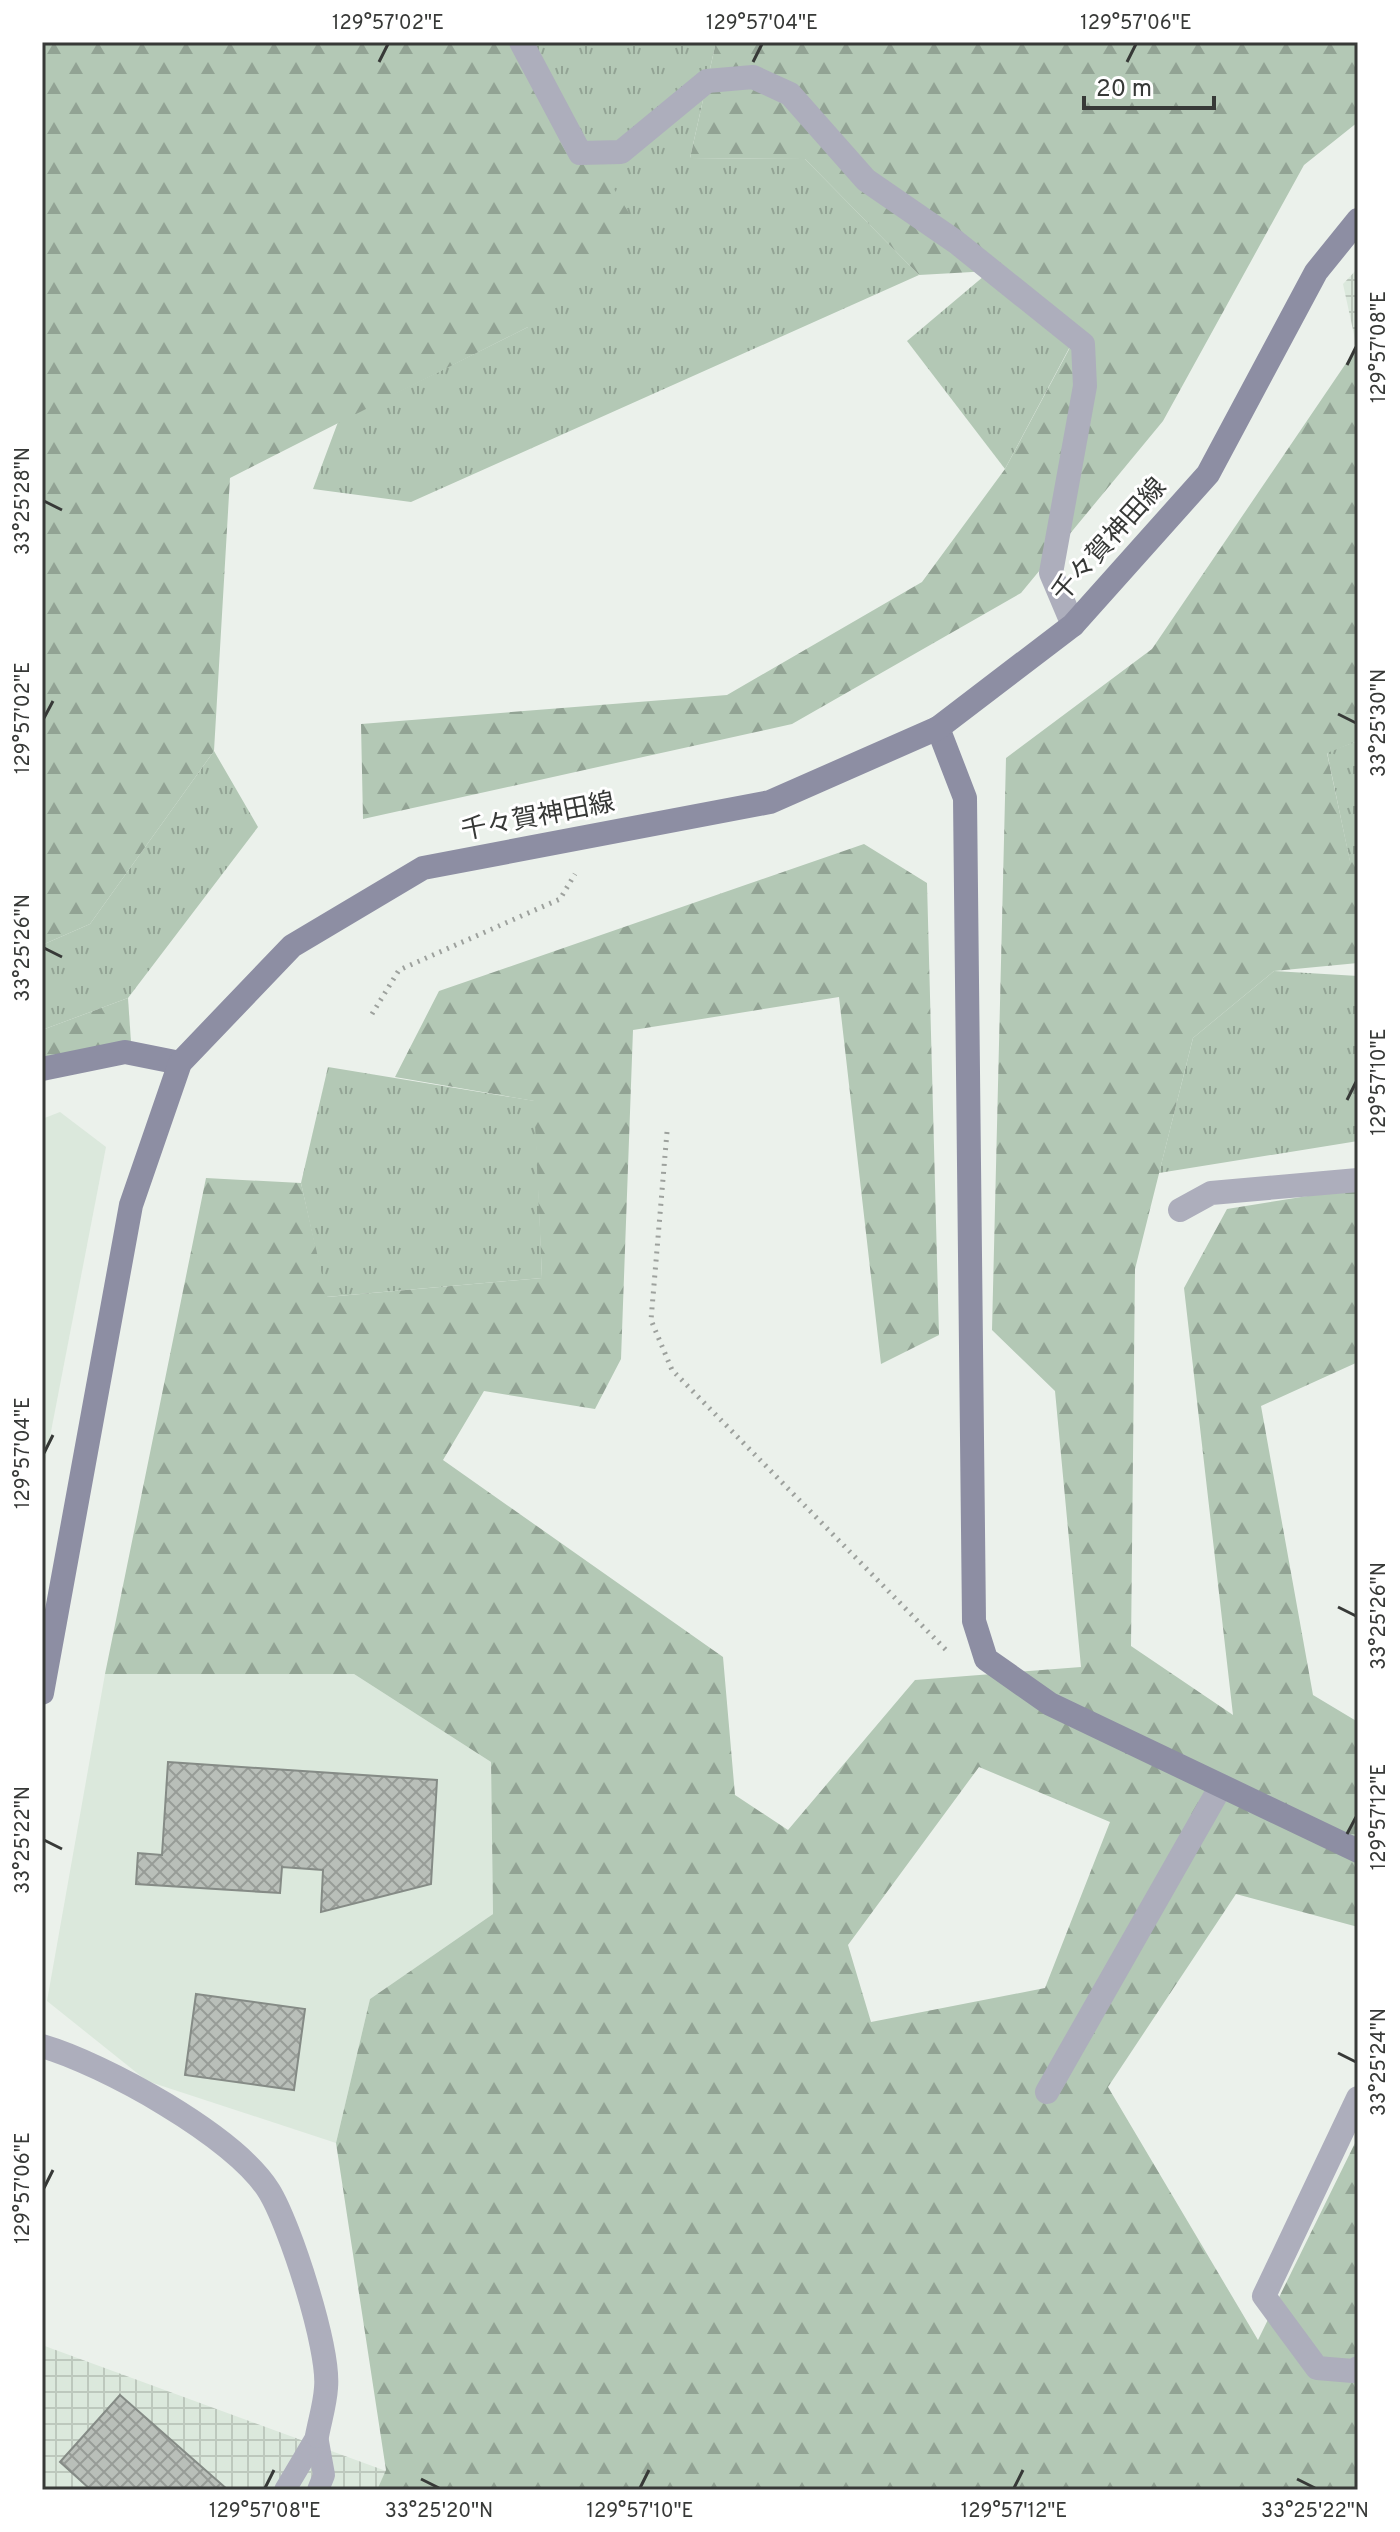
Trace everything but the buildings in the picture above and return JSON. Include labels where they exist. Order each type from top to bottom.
[{"type":"main road","name":"千々賀神田線","points":[[42,1693],[131,1205],[180,1063],[292,946],[423,868],[770,802],[938,728],[1073,625],[1208,474],[1316,272],[1358,220]]},
{"type":"main road","points":[[938,728],[965,798],[974,1621],[986,1659],[1050,1704],[1358,1851]]},
{"type":"main road","points":[[42,1069],[125,1052],[180,1063]]},
{"type":"street","points":[[521,42],[580,153],[621,152],[707,81],[753,77],[790,94],[866,180],[956,242],[1083,344],[1085,386],[1051,573],[1073,625]]},
{"type":"street","points":[[1180,1210],[1211,1193],[1358,1180]]},
{"type":"street","points":[[1047,2092],[1221,1786]]},
{"type":"street","points":[[42,2046],[77,2056],[213,2133],[269,2190],[311,2301],[327,2385],[317,2436]]},
{"type":"street","points":[[1358,2098],[1264,2296],[1317,2368],[1353,2371],[1358,2368]]},
{"type":"lane","points":[[285,2490],[317,2436]]},
{"type":"lane","points":[[317,2436],[324,2475],[318,2490]]},
{"type":"path","points":[[372,1014],[399,970],[560,899],[597,835]]},
{"type":"path","points":[[667,1132],[651,1320],[672,1370],[945,1650],[986,1659]]},
{"type":"shaded area","points":[[1358,268],[1358,353],[1343,284]]},
{"type":"shaded area","points":[[60,1112],[106,1147],[42,1478],[42,1119]]},
{"type":"shaded area","points":[[105,1674],[354,1674],[491,1762],[493,1914],[370,1999],[336,2143],[147,2081],[47,2001]]},
{"type":"shaded area","points":[[42,2345],[386,2471],[377,2490],[42,2490]]},
{"type":"green space","points":[[42,42],[522,42],[639,229],[528,327],[230,478],[214,751],[90,924],[42,945]]},
{"type":"green space","points":[[522,42],[716,42],[690,158],[805,159],[919,275],[411,502],[313,489],[338,422],[528,327]]},
{"type":"green space","points":[[716,42],[1358,42],[1358,122],[1304,165],[1163,421],[1021,593],[792,724],[363,819],[361,724],[727,695],[922,582],[1005,469],[1074,340],[990,271],[919,275],[805,159],[690,158]]},
{"type":"green space","points":[[990,271],[1074,339],[1005,469],[907,341]]},
{"type":"green space","points":[[1355,350],[1358,353],[1358,741],[1327,753],[1350,861],[1358,862],[1358,963],[1274,971],[1193,1038],[1135,1269],[1131,1646],[1233,1715],[1184,1288],[1227,1209],[1358,1188],[1358,1362],[1261,1406],[1313,1695],[1358,1722],[1358,1927],[1236,1894],[1108,2087],[1258,2340],[1358,2137],[1358,2490],[377,2490],[386,2470],[336,2143],[370,1999],[493,1914],[491,1762],[354,1674],[105,1674],[206,1178],[301,1183],[327,1297],[542,1278],[534,1101],[395,1077],[439,991],[864,844],[927,883],[939,1335],[881,1364],[839,997],[633,1030],[621,1359],[595,1409],[484,1391],[443,1460],[723,1657],[735,1795],[788,1830],[915,1680],[1081,1667],[1055,1391],[992,1330],[1006,758],[1152,649]],"holes":[[[979,1767],[1110,1822],[1045,1988],[871,2022],[848,1945]]]},
{"type":"green space","points":[[1358,741],[1358,862],[1350,862],[1327,752]]},
{"type":"green space","points":[[214,751],[258,827],[128,998],[42,1030],[42,945],[90,924]]},
{"type":"green space","points":[[1274,971],[1358,976],[1358,1141],[1159,1173],[1193,1038]]},
{"type":"green space","points":[[128,998],[131,1042],[42,1075],[42,1030]]},
{"type":"green space","points":[[328,1067],[535,1101],[542,1278],[326,1297],[301,1183]]}]
